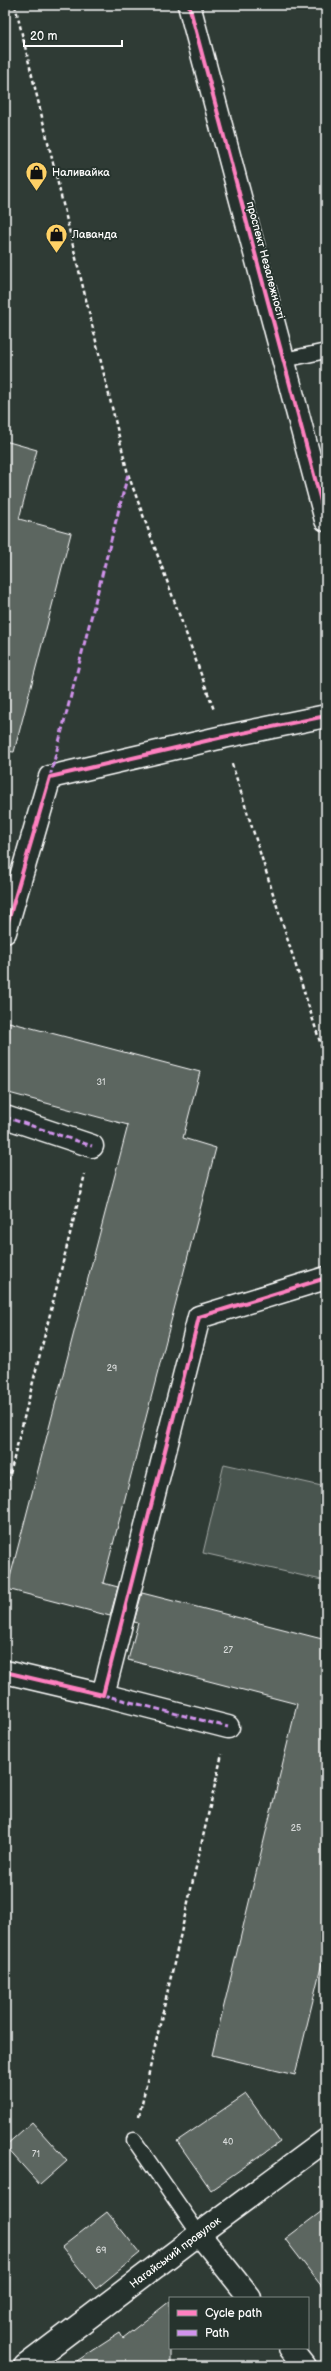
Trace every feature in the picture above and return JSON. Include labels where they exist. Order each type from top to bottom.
[{"type":"street","name":"проспект Незалежності","points":[[189,5],[326,520]]},
{"type":"street","points":[[5,932],[50,777],[224,737],[326,716]]},
{"type":"street","points":[[5,1118],[92,1146]]},
{"type":"street","points":[[103,1695],[199,1317],[326,1278]]},
{"type":"street","points":[[5,1672],[228,1726]]},
{"type":"street","name":"Нагайський провулок","points":[[25,2366],[326,2140]]},
{"type":"street","points":[[199,2234],[249,2297]]},
{"type":"street","points":[[291,2349],[304,2366]]},
{"type":"lane","points":[[284,360],[326,351]]},
{"type":"lane","points":[[134,2140],[199,2234]]},
{"type":"path","points":[[15,5],[128,474],[224,737],[326,1061]]},
{"type":"path","points":[[5,1494],[92,1146]]},
{"type":"path","points":[[134,2140],[228,1726]]},
{"type":"shaded area","points":[[224,1464],[326,1487],[326,1581],[203,1553]]},
{"type":"building","points":[[5,441],[37,450],[19,519],[71,533],[14,752],[5,751]]},
{"type":"building","points":[[5,1021],[200,1072],[183,1138],[216,1148],[103,1583],[118,1587],[110,1616],[7,1589],[128,1125],[5,1092]]},
{"type":"building","points":[[142,1593],[326,1640],[326,1946],[295,2075],[212,2055],[297,1704],[128,1660],[138,1623],[134,1622]]},
{"type":"building","points":[[246,2094],[280,2142],[211,2190],[177,2141]]},
{"type":"building","points":[[32,2122],[67,2161],[40,2185],[5,2146]]},
{"type":"building","points":[[326,2208],[326,2292],[285,2239]]},
{"type":"building","points":[[107,2212],[140,2253],[96,2289],[62,2247]]},
{"type":"building","points":[[169,2302],[170,2366],[69,2366],[120,2333],[123,2338]]},
{"type":"marked path","points":[[50,777],[128,474]]},
{"type":"marked path","points":[[5,1117],[92,1146]]},
{"type":"marked path","points":[[103,1695],[228,1727]]},
{"type":"cycle path","points":[[189,5],[326,520]]},
{"type":"cycle path","points":[[5,932],[50,777],[223,737],[326,716]]},
{"type":"cycle path","points":[[5,1672],[103,1695],[199,1317],[326,1278]]},
{"type":"place","name":"Наливайка","points":[[37,192]]},
{"type":"place","name":"Лаванда","points":[[56,254]]}]
